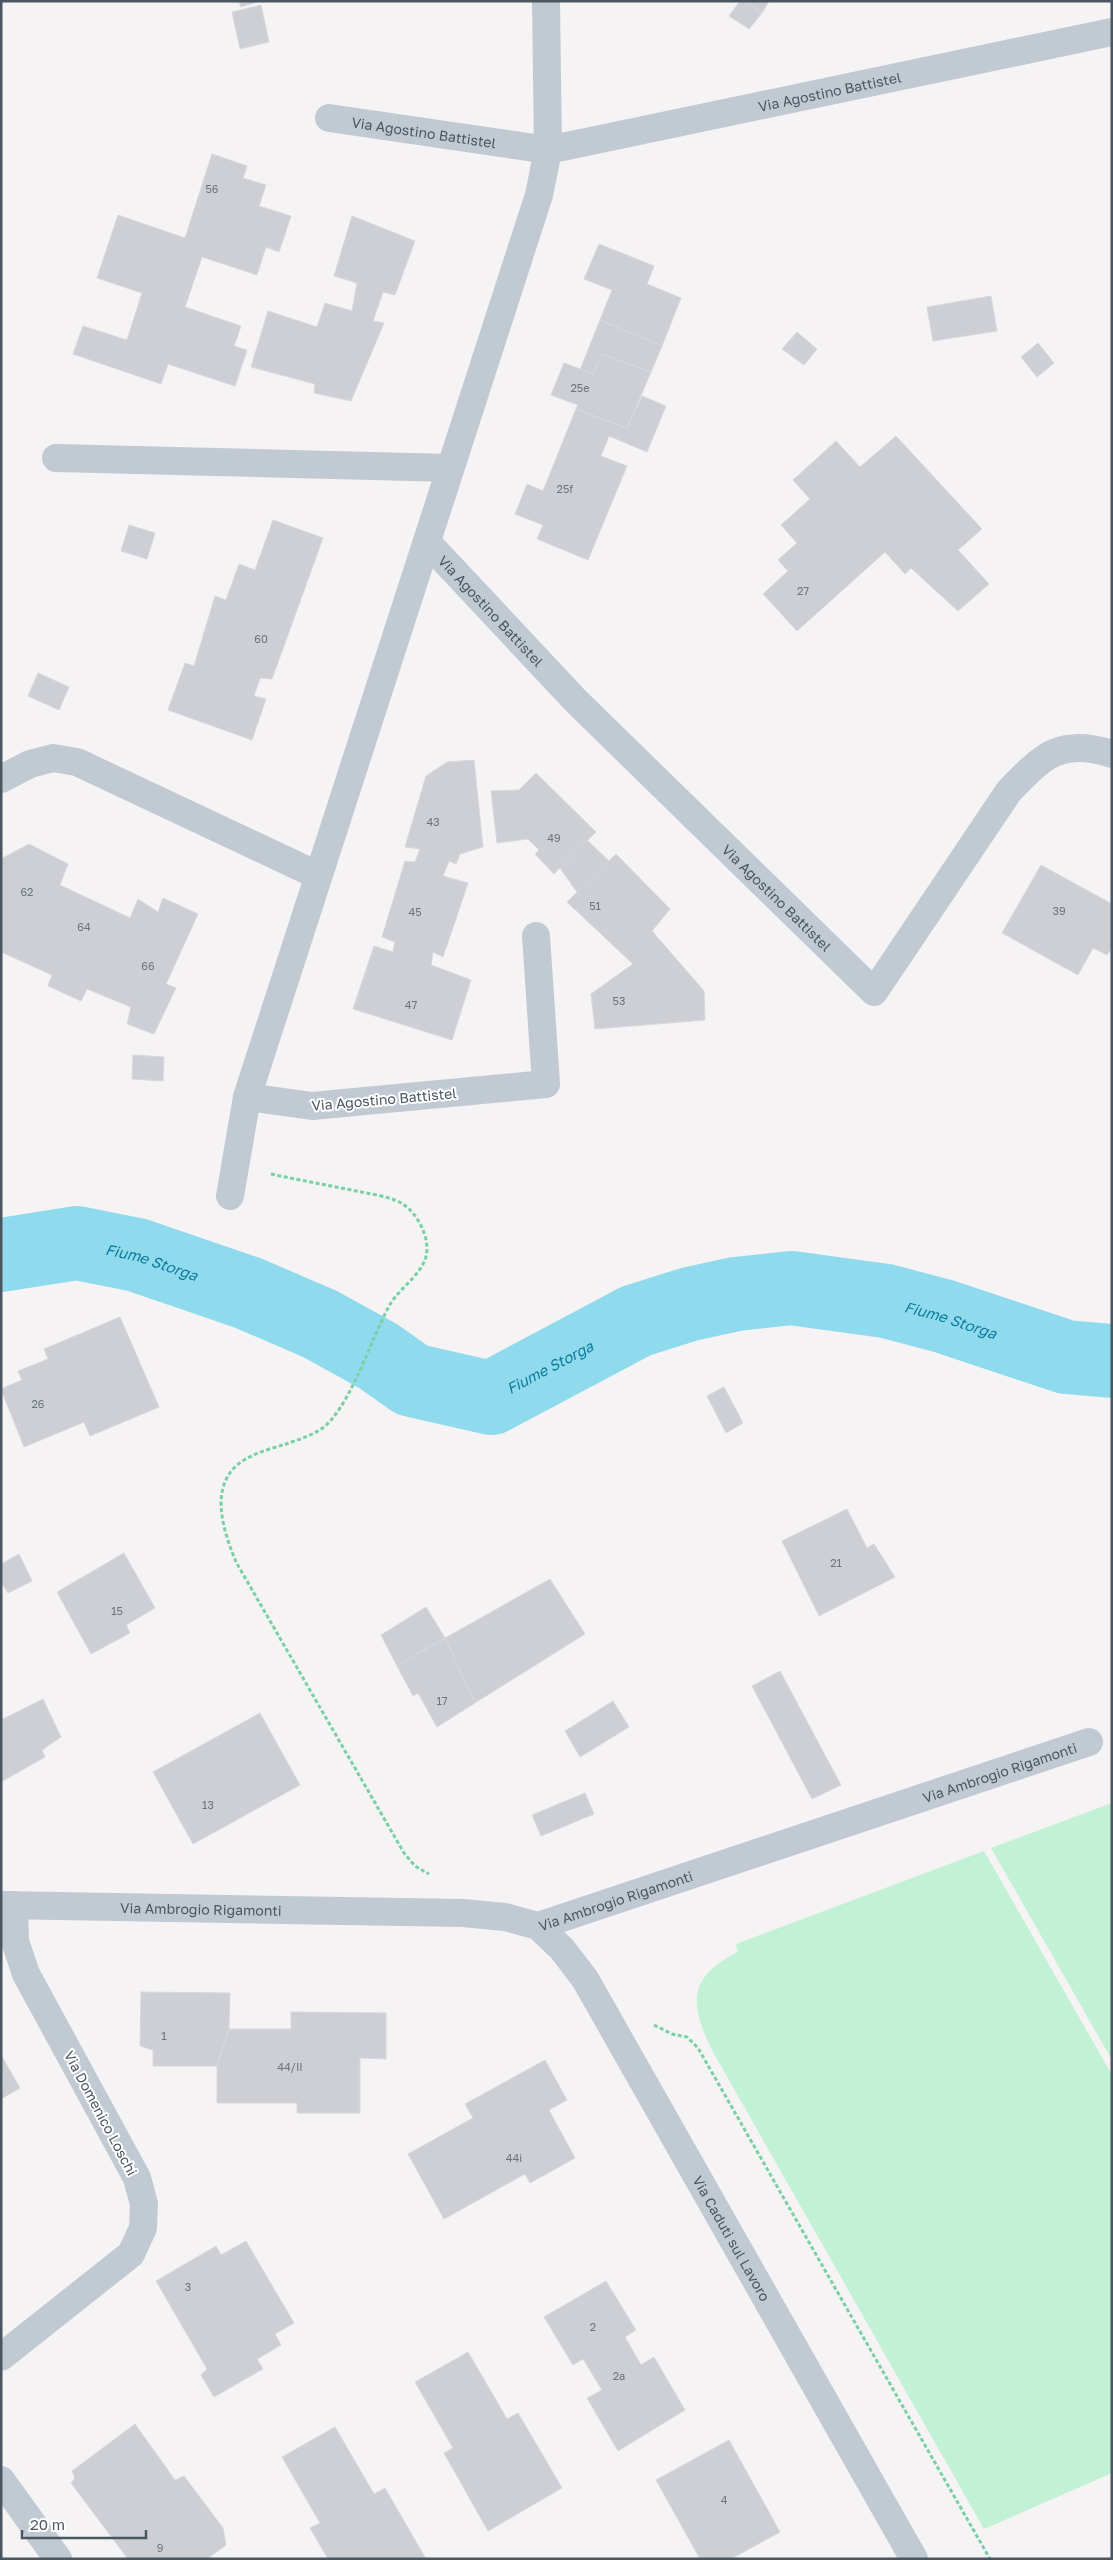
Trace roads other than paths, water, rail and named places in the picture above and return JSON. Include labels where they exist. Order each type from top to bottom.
[{"type":"street","name":"Via Agostino Battistel","points":[[536,936],[546,1084],[312,1106],[247,1097],[317,875],[539,195],[548,150],[546,1]]},
{"type":"street","name":"Via Agostino Battistel","points":[[329,118],[548,150],[1112,32]]},
{"type":"street","points":[[56,458],[450,468]]},
{"type":"street","name":"Via Agostino Battistel","points":[[427,542],[576,701],[874,992],[1009,791],[1036,763],[1065,748],[1091,747],[1112,754]]},
{"type":"street","points":[[1,779],[30,764],[53,758],[77,762],[317,875]]},
{"type":"street","points":[[230,1196],[247,1097]]},
{"type":"street","name":"Via Ambrogio Rigamonti","points":[[8,1905],[463,1913],[505,1917],[538,1926],[1089,1742]]},
{"type":"street","name":"Via Domenico Loschi","points":[[1,2357],[131,2254],[143,2228],[144,2204],[137,2178],[26,1974],[15,1941],[8,1905]]},
{"type":"street","name":"Via Caduti sul Lavoro","points":[[538,1926],[562,1949],[585,1979],[914,2559]]},
{"type":"street","points":[[1,2480],[58,2559]]},
{"type":"waterway","name":"Fiume Storga","points":[[1,1255],[77,1243],[137,1255],[248,1293],[320,1324],[378,1356],[412,1380],[491,1398],[636,1321],[690,1304],[736,1294],[791,1288],[886,1301],[943,1316],[1066,1357],[1112,1361]]}]
